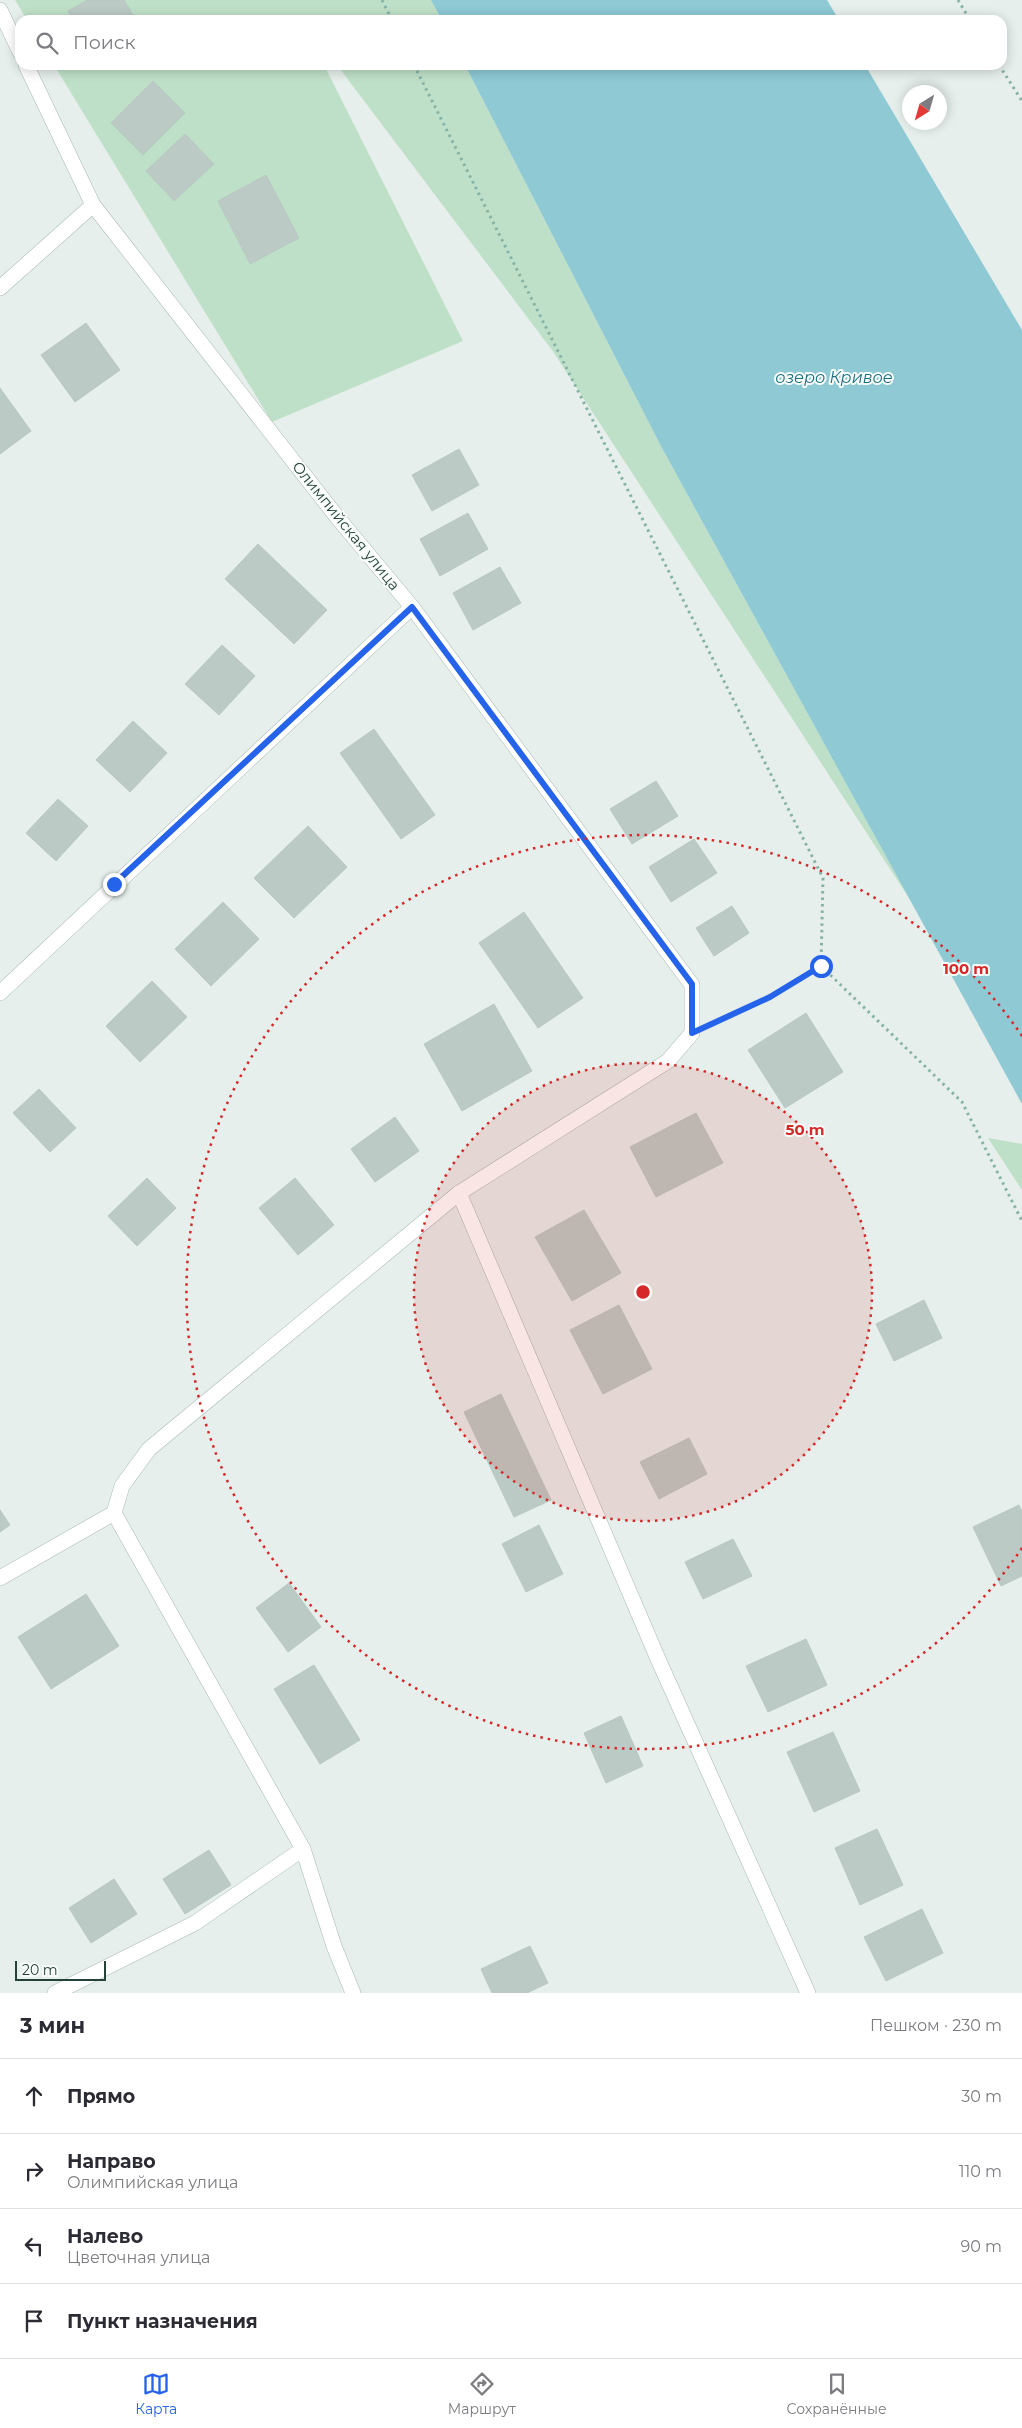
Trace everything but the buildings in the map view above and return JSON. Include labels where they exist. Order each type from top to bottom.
[{"type":"street","points":[[0,11],[15,42]]},
{"type":"street","name":"Олимпийская улица","points":[[28,70],[93,205],[337,517],[412,607],[692,984],[692,1033]]},
{"type":"street","points":[[0,288],[93,205]]},
{"type":"street","points":[[0,993],[412,607]]},
{"type":"street","points":[[0,1578],[114,1513],[122,1486],[149,1449],[458,1194],[668,1062],[692,1033]]},
{"type":"street","points":[[458,1194],[658,1659],[808,1993]]},
{"type":"street","points":[[114,1513],[303,1849],[334,1946],[352,1993]]},
{"type":"street","points":[[54,1993],[195,1923],[303,1849]]},
{"type":"path","points":[[382,0],[390,15]]},
{"type":"path","points":[[958,0],[967,15]]},
{"type":"path","points":[[417,70],[823,878],[821,966],[962,1102],[1022,1221]]},
{"type":"path","points":[[1002,70],[1022,101]]},
{"type":"path","points":[[692,1033],[770,997],[821,966]]},
{"type":"green space","points":[[15,0],[432,0],[440,15],[24,15]]},
{"type":"green space","points":[[57,70],[327,70],[463,341],[272,422]]},
{"type":"green space","points":[[341,70],[468,70],[663,450],[909,898],[552,350]]},
{"type":"green space","points":[[988,1138],[1022,1144],[1022,1190]]},
{"type":"water","points":[[431,0],[827,0],[836,15],[439,15]]},
{"type":"water","name":"озеро Кривое","points":[[468,70],[868,70],[1022,330],[1022,1104],[663,450]]},
{"type":"route","points":[[114,884],[412,607],[692,984],[692,1033],[770,997],[821,966]]}]
